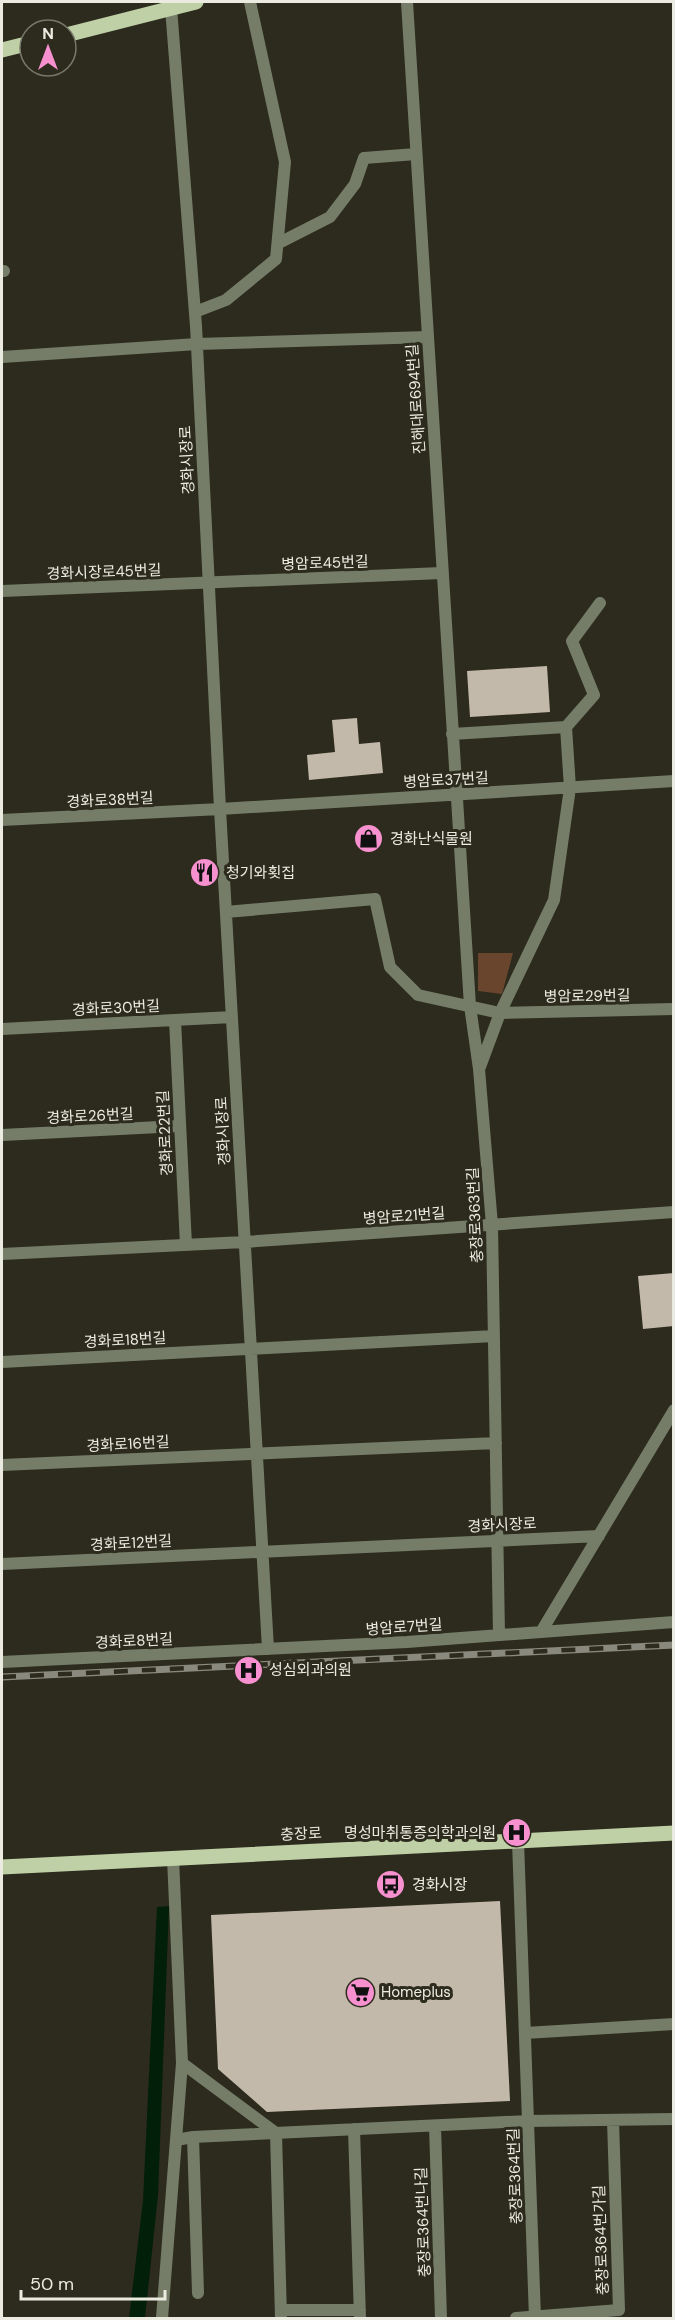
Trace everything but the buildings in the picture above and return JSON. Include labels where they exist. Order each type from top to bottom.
[{"type":"main road","points":[[78,32],[196,2]]},
{"type":"main road","points":[[2,50],[18,47]]},
{"type":"main road","name":"충장로","points":[[2,1867],[674,1833]]},
{"type":"street","points":[[195,312],[226,300],[268,266],[276,259],[279,243],[285,162],[250,2]]},
{"type":"street","name":"진해대로694번길","points":[[407,2],[456,794]]},
{"type":"street","name":"경화시장로","points":[[171,8],[197,344],[220,809],[268,1649]]},
{"type":"street","points":[[279,243],[330,218],[354,184],[364,158],[416,154]]},
{"type":"street","points":[[2,357],[197,344],[428,337]]},
{"type":"street","name":"병암로45번길","points":[[208,583],[442,573]]},
{"type":"street","name":"경화시장로45번길","points":[[2,591],[208,583]]},
{"type":"street","points":[[479,1069],[501,1013],[554,900],[570,788],[566,727],[594,694],[572,641],[600,603]]},
{"type":"street","points":[[452,734],[566,727]]},
{"type":"street","name":"병암로37번길","points":[[220,809],[674,781]]},
{"type":"street","name":"충장로363번길","points":[[456,794],[470,1006],[479,1069],[492,1225],[499,1635]]},
{"type":"street","name":"경화로38번길","points":[[2,820],[220,809]]},
{"type":"street","points":[[226,912],[375,899],[390,967],[418,995],[501,1013]]},
{"type":"street","name":"병암로29번길","points":[[501,1013],[674,1009]]},
{"type":"street","name":"경화로30번길","points":[[2,1029],[232,1017]]},
{"type":"street","name":"경화로22번길","points":[[175,1020],[186,1245]]},
{"type":"street","name":"경화로26번길","points":[[2,1136],[179,1126]]},
{"type":"street","name":"병암로21번길","points":[[244,1242],[674,1212]]},
{"type":"street","points":[[2,1254],[244,1242]]},
{"type":"street","points":[[251,1349],[494,1336]]},
{"type":"street","name":"경화로18번길","points":[[2,1362],[251,1349]]},
{"type":"street","points":[[541,1632],[674,1410]]},
{"type":"street","points":[[256,1452],[496,1443]]},
{"type":"street","name":"경화로16번길","points":[[2,1465],[256,1452]]},
{"type":"street","name":"경화시장로","points":[[262,1551],[598,1536]]},
{"type":"street","name":"경화로12번길","points":[[2,1564],[262,1551]]},
{"type":"street","name":"병암로7번길","points":[[268,1649],[674,1622]]},
{"type":"street","name":"경화로8번길","points":[[2,1662],[268,1649]]},
{"type":"street","name":"충장로364번길","points":[[518,1841],[535,2318]]},
{"type":"street","points":[[162,2319],[182,2063],[173,1858]]},
{"type":"street","points":[[525,2033],[674,2024]]},
{"type":"street","points":[[182,2063],[276,2133]]},
{"type":"street","points":[[176,2140],[193,2137],[528,2121],[674,2119]]},
{"type":"street","name":"충장로364번가길","points":[[535,2318],[619,2310],[613,2120]]},
{"type":"street","name":"충장로364번나길","points":[[435,2126],[441,2319]]},
{"type":"street","points":[[276,2133],[281,2314],[360,2314],[354,2129]]},
{"type":"street","points":[[193,2137],[198,2293]]},
{"type":"street","points":[[516,2319],[535,2318]]},
{"type":"shaded area","points":[[478,953],[513,953],[502,994],[478,991]]},
{"type":"shaded area","points":[[169,1906],[158,2195],[145,2318],[129,2318],[143,2201],[157,1907]]},
{"type":"railway","points":[[2,1677],[674,1645]]},
{"type":"place","name":"경화난식물원","points":[[369,839]]},
{"type":"place","name":"청기와횟집","points":[[205,873]]},
{"type":"place","name":"성심외과의원","points":[[248,1670]]},
{"type":"place","name":"명성마취통증의학과의원","points":[[517,1833]]},
{"type":"place","name":"경화시장","points":[[391,1885]]},
{"type":"place","name":"Homeplus","points":[[360,1992]]}]
